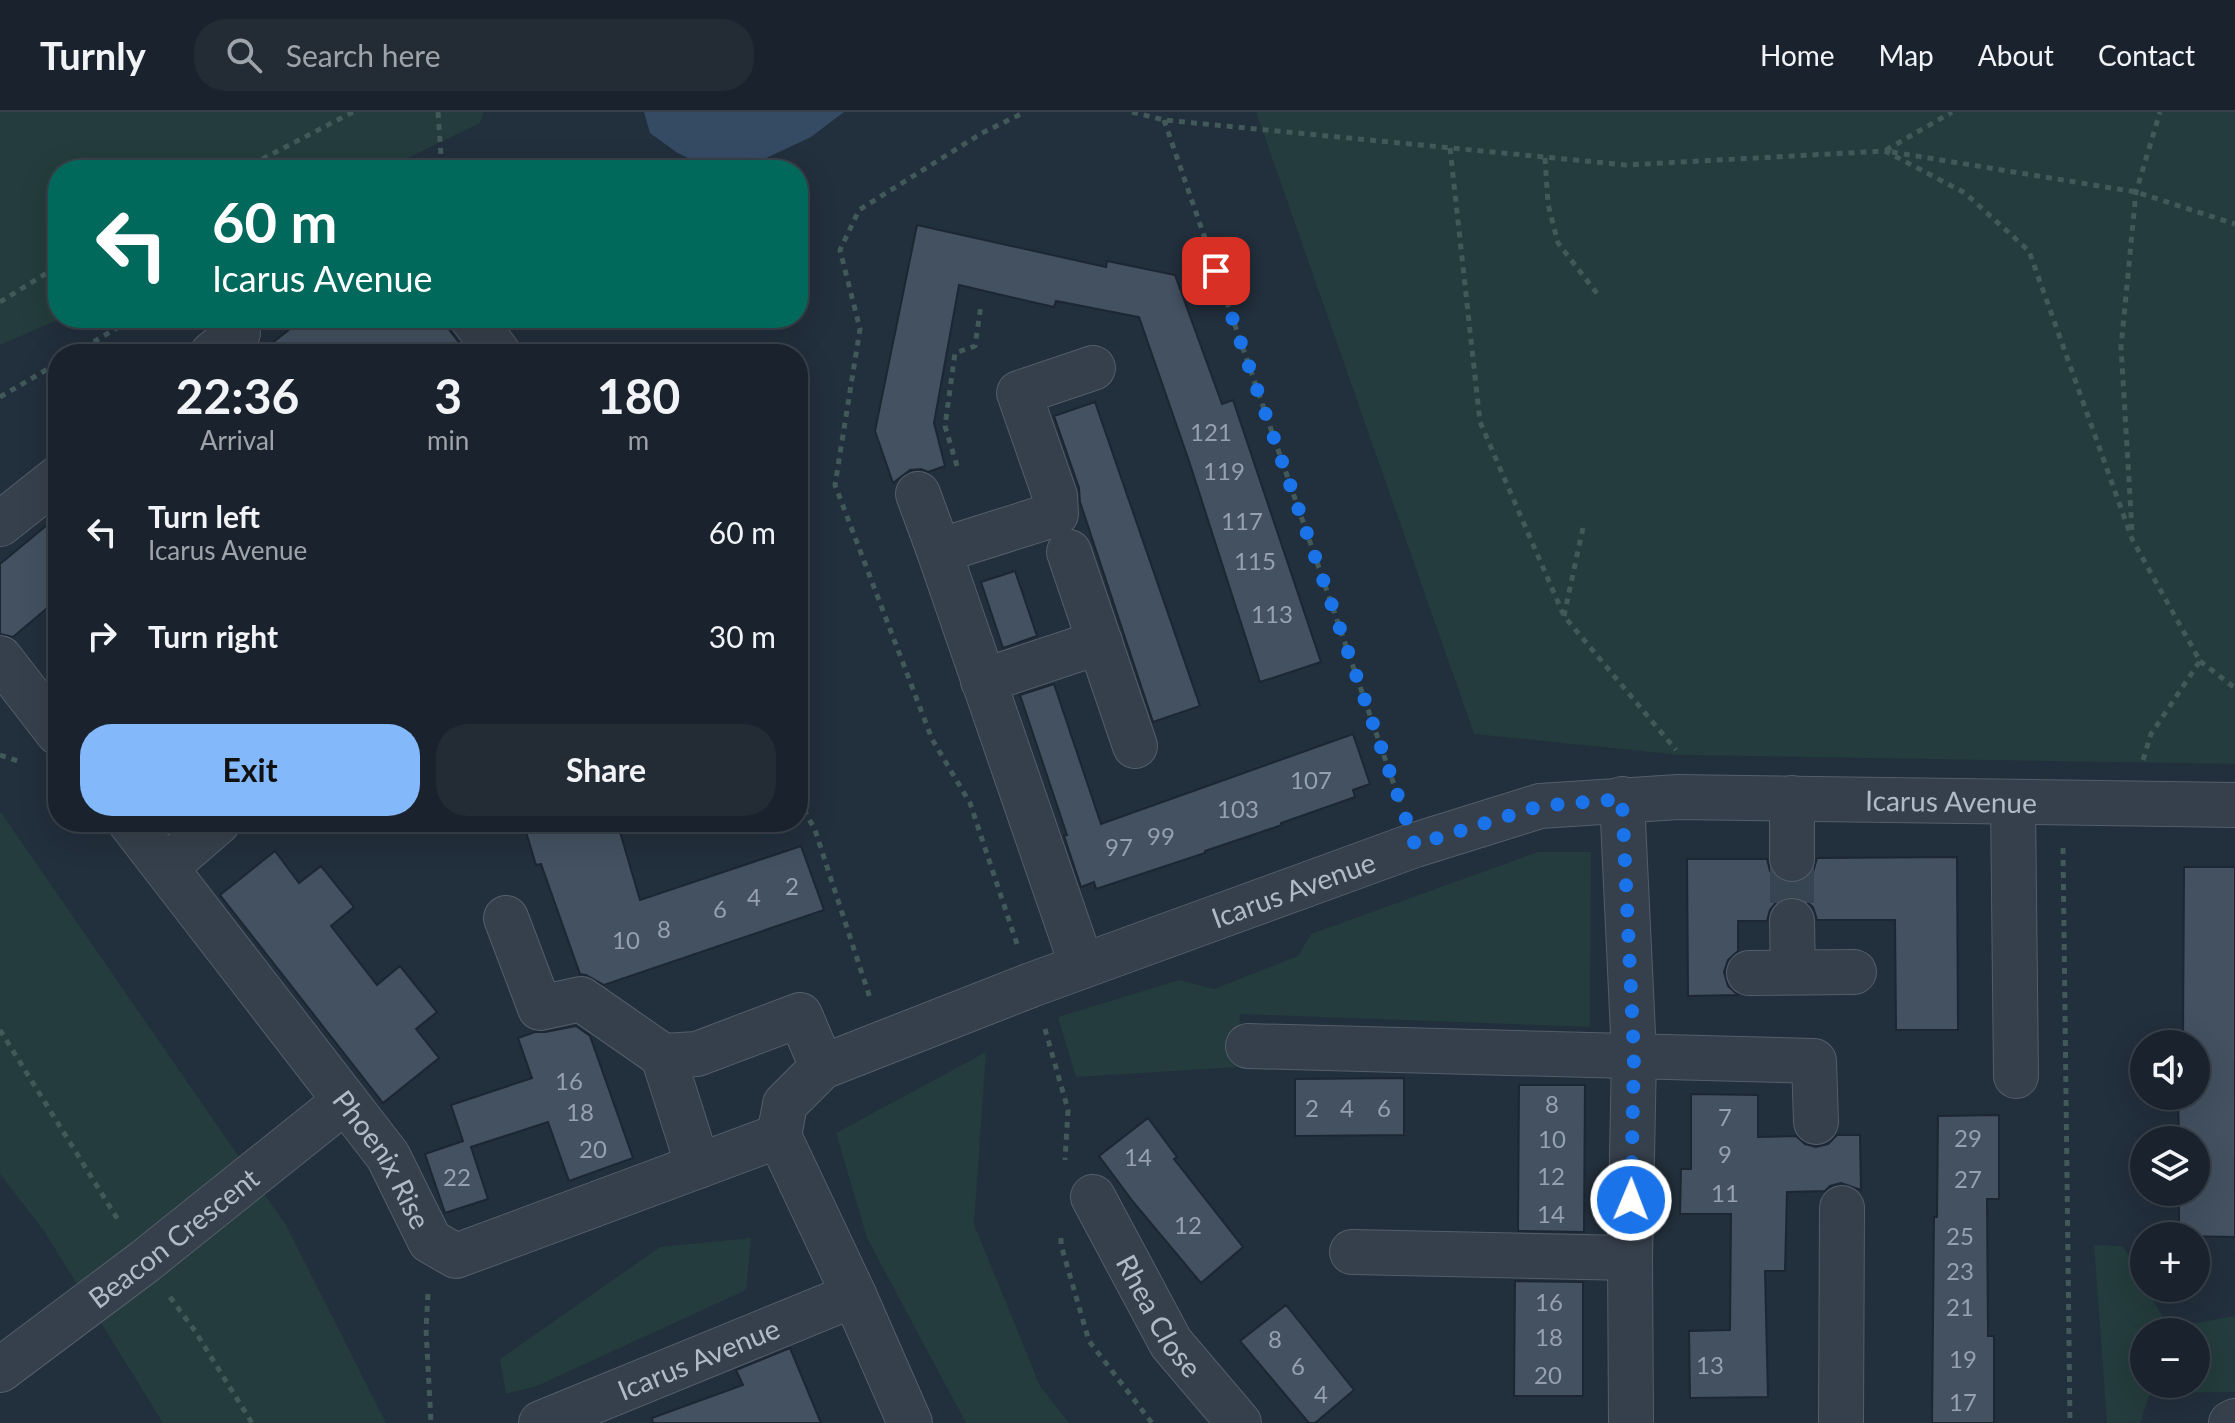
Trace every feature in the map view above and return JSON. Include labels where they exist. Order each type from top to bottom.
[{"type":"street","points":[[939,551],[1056,514],[1055,496],[1019,393],[1093,368]]},
{"type":"street","points":[[0,524],[48,486]]},
{"type":"street","points":[[918,494],[1082,966]]},
{"type":"street","points":[[1069,552],[1135,746]]},
{"type":"street","points":[[983,681],[1100,642]]},
{"type":"street","points":[[0,658],[48,720]]},
{"type":"street","name":"Icarus Avenue","points":[[779,1136],[785,1104],[822,1067],[1082,966],[1415,845],[1540,806],[1678,797],[2235,805]]},
{"type":"street","points":[[1792,798],[1792,859]]},
{"type":"street","points":[[1622,799],[1634,1055],[1631,1423]]},
{"type":"street","points":[[2013,803],[2016,1076]]},
{"type":"street","name":"Phoenix Rise","points":[[138,832],[388,1156],[430,1241],[456,1256],[779,1136]]},
{"type":"street","points":[[166,867],[206,832]]},
{"type":"street","points":[[506,918],[540,1008],[581,999],[663,1056],[698,1166]]},
{"type":"street","points":[[1792,921],[1793,972]]},
{"type":"street","points":[[1749,973],[1854,972]]},
{"type":"street","points":[[663,1056],[697,1054],[800,1015],[822,1067]]},
{"type":"street","points":[[1248,1046],[1814,1061],[1816,1122]]},
{"type":"street","name":"Beacon Crescent","points":[[0,1370],[144,1262],[345,1101]]},
{"type":"street","points":[[779,1136],[910,1423]]},
{"type":"street","name":"Rhea Close","points":[[1093,1197],[1171,1343],[1239,1423]]},
{"type":"street","points":[[1841,1423],[1842,1208]]},
{"type":"street","points":[[1352,1252],[1630,1258]]},
{"type":"street","name":"Icarus Avenue","points":[[541,1423],[854,1295]]},
{"type":"path","points":[[260,160],[353,112]]},
{"type":"path","points":[[438,112],[441,160]]},
{"type":"path","points":[[1132,112],[1164,120],[1626,165],[1885,151],[2136,192],[2235,224]]},
{"type":"path","points":[[1885,151],[1952,112]]},
{"type":"path","points":[[2132,539],[2121,347],[2136,192],[2160,112]]},
{"type":"path","points":[[1164,120],[1415,845]]},
{"type":"path","points":[[1450,148],[1480,422],[1564,616],[1680,755],[1678,797]]},
{"type":"path","points":[[1885,151],[1965,193],[2029,251],[2132,539],[2200,661],[2235,688]]},
{"type":"path","points":[[1545,158],[1548,204],[1558,243],[1599,296]]},
{"type":"path","points":[[0,302],[48,272]]},
{"type":"path","points":[[918,494],[961,479],[945,426],[955,353],[975,346],[981,305]]},
{"type":"path","points":[[90,344],[117,328]]},
{"type":"path","points":[[0,397],[48,369]]},
{"type":"path","points":[[1564,616],[1584,523]]},
{"type":"path","points":[[2132,803],[2151,734],[2200,661]]},
{"type":"path","points":[[2063,803],[2070,1423]]},
{"type":"path","points":[[808,817],[815,830],[884,1041]]},
{"type":"path","points":[[430,1241],[426,1329],[431,1423]]},
{"type":"green space","points":[[0,112],[484,112],[480,123],[404,160],[48,160],[48,324],[0,345]]},
{"type":"green space","points":[[1256,112],[2235,112],[2235,764],[1680,755],[1474,734]]},
{"type":"green space","points":[[0,811],[286,1225],[386,1423],[163,1423],[44,1231],[0,1174]]},
{"type":"green space","points":[[1538,852],[1591,852],[1590,1027],[1240,1014],[1239,1067],[1076,1077],[1058,1017],[1179,980],[1214,989],[1298,956],[1311,934]]},
{"type":"green space","points":[[986,1052],[974,1224],[1040,1386],[1069,1423],[966,1423],[867,1238],[836,1133]]},
{"type":"green space","points":[[751,1238],[746,1290],[537,1386],[506,1394],[500,1359],[660,1247]]},
{"type":"green space","points":[[2094,1245],[2123,1246],[2130,1259],[2130,1302],[2154,1302],[2163,1318],[2130,1318],[2130,1398],[2148,1398],[2140,1423],[2107,1423]]},
{"type":"green space","points":[[2235,1316],[2235,1392],[2210,1392],[2210,1321]]},
{"type":"water","points":[[644,112],[844,112],[811,137],[762,160],[692,160],[650,133]]},
{"type":"building","points":[[917,225],[1106,267],[1107,261],[1175,275],[1222,404],[1233,400],[1321,662],[1260,682],[1139,317],[1056,301],[1054,307],[959,285],[934,423],[945,466],[928,472],[910,470],[893,483],[875,431]]},
{"type":"building","points":[[291,328],[448,328],[460,344],[271,344]]},
{"type":"building","points":[[1095,402],[1200,706],[1153,722],[1054,416]]},
{"type":"building","points":[[48,524],[48,607],[13,637],[0,634],[0,564]]},
{"type":"building","points":[[1015,571],[1037,636],[1003,648],[981,582]]},
{"type":"building","points":[[1054,684],[1101,824],[1353,734],[1370,784],[1353,790],[1355,797],[1205,853],[1096,889],[1094,882],[1081,887],[1064,836],[1067,835],[1020,695]]},
{"type":"building","points":[[526,832],[620,832],[640,900],[801,846],[824,910],[604,985],[580,974],[541,864],[536,865]]},
{"type":"building","points":[[275,851],[299,883],[321,866],[354,907],[331,926],[377,985],[400,966],[437,1012],[416,1029],[439,1058],[383,1103],[220,895]]},
{"type":"building","points":[[1957,857],[1958,1030],[1896,1030],[1895,920],[1817,920],[1813,907],[1803,899],[1792,896],[1778,900],[1770,910],[1767,921],[1738,921],[1738,951],[1728,960],[1724,972],[1728,986],[1738,995],[1688,996],[1687,859],[1767,859],[1770,871],[1779,880],[1793,884],[1804,881],[1813,872],[1817,858]]},
{"type":"building","points":[[2184,867],[2235,867],[2235,1237],[2210,1237],[2210,1222],[2179,1222],[2179,1206],[2210,1206],[2210,1126],[2179,1126],[2178,1110],[2210,1110],[2210,1030],[2183,1030]]},
{"type":"building","points":[[576,1026],[590,1036],[633,1158],[569,1181],[548,1122],[471,1147],[488,1199],[445,1213],[425,1154],[463,1141],[451,1105],[532,1078],[518,1038],[535,1032]]},
{"type":"building","points":[[1404,1078],[1404,1135],[1295,1136],[1295,1079]]},
{"type":"building","points":[[1519,1085],[1585,1085],[1584,1232],[1518,1231]]},
{"type":"building","points":[[1691,1094],[1758,1095],[1758,1137],[1796,1136],[1805,1144],[1816,1147],[1828,1144],[1837,1135],[1860,1135],[1861,1190],[1841,1183],[1825,1191],[1787,1192],[1785,1271],[1765,1271],[1768,1397],[1690,1398],[1689,1331],[1730,1330],[1731,1214],[1680,1214],[1681,1169],[1691,1169]]},
{"type":"building","points":[[1999,1115],[1999,1199],[1987,1199],[1988,1336],[1994,1336],[1994,1423],[1932,1423],[1938,1116]]},
{"type":"building","points":[[1148,1118],[1177,1157],[1174,1159],[1243,1247],[1201,1283],[1099,1156]]},
{"type":"building","points":[[1515,1281],[1583,1282],[1583,1396],[1514,1396]]},
{"type":"building","points":[[1286,1305],[1354,1390],[1315,1423],[1309,1423],[1240,1341]]},
{"type":"building","points":[[790,1348],[821,1423],[653,1423],[652,1418],[743,1385],[736,1370]]},
{"type":"tunnel","points":[[1792,859],[1792,921]]},
{"type":"route","points":[[1216,271],[1415,845],[1540,806],[1622,799],[1634,1055],[1631,1200]]}]
